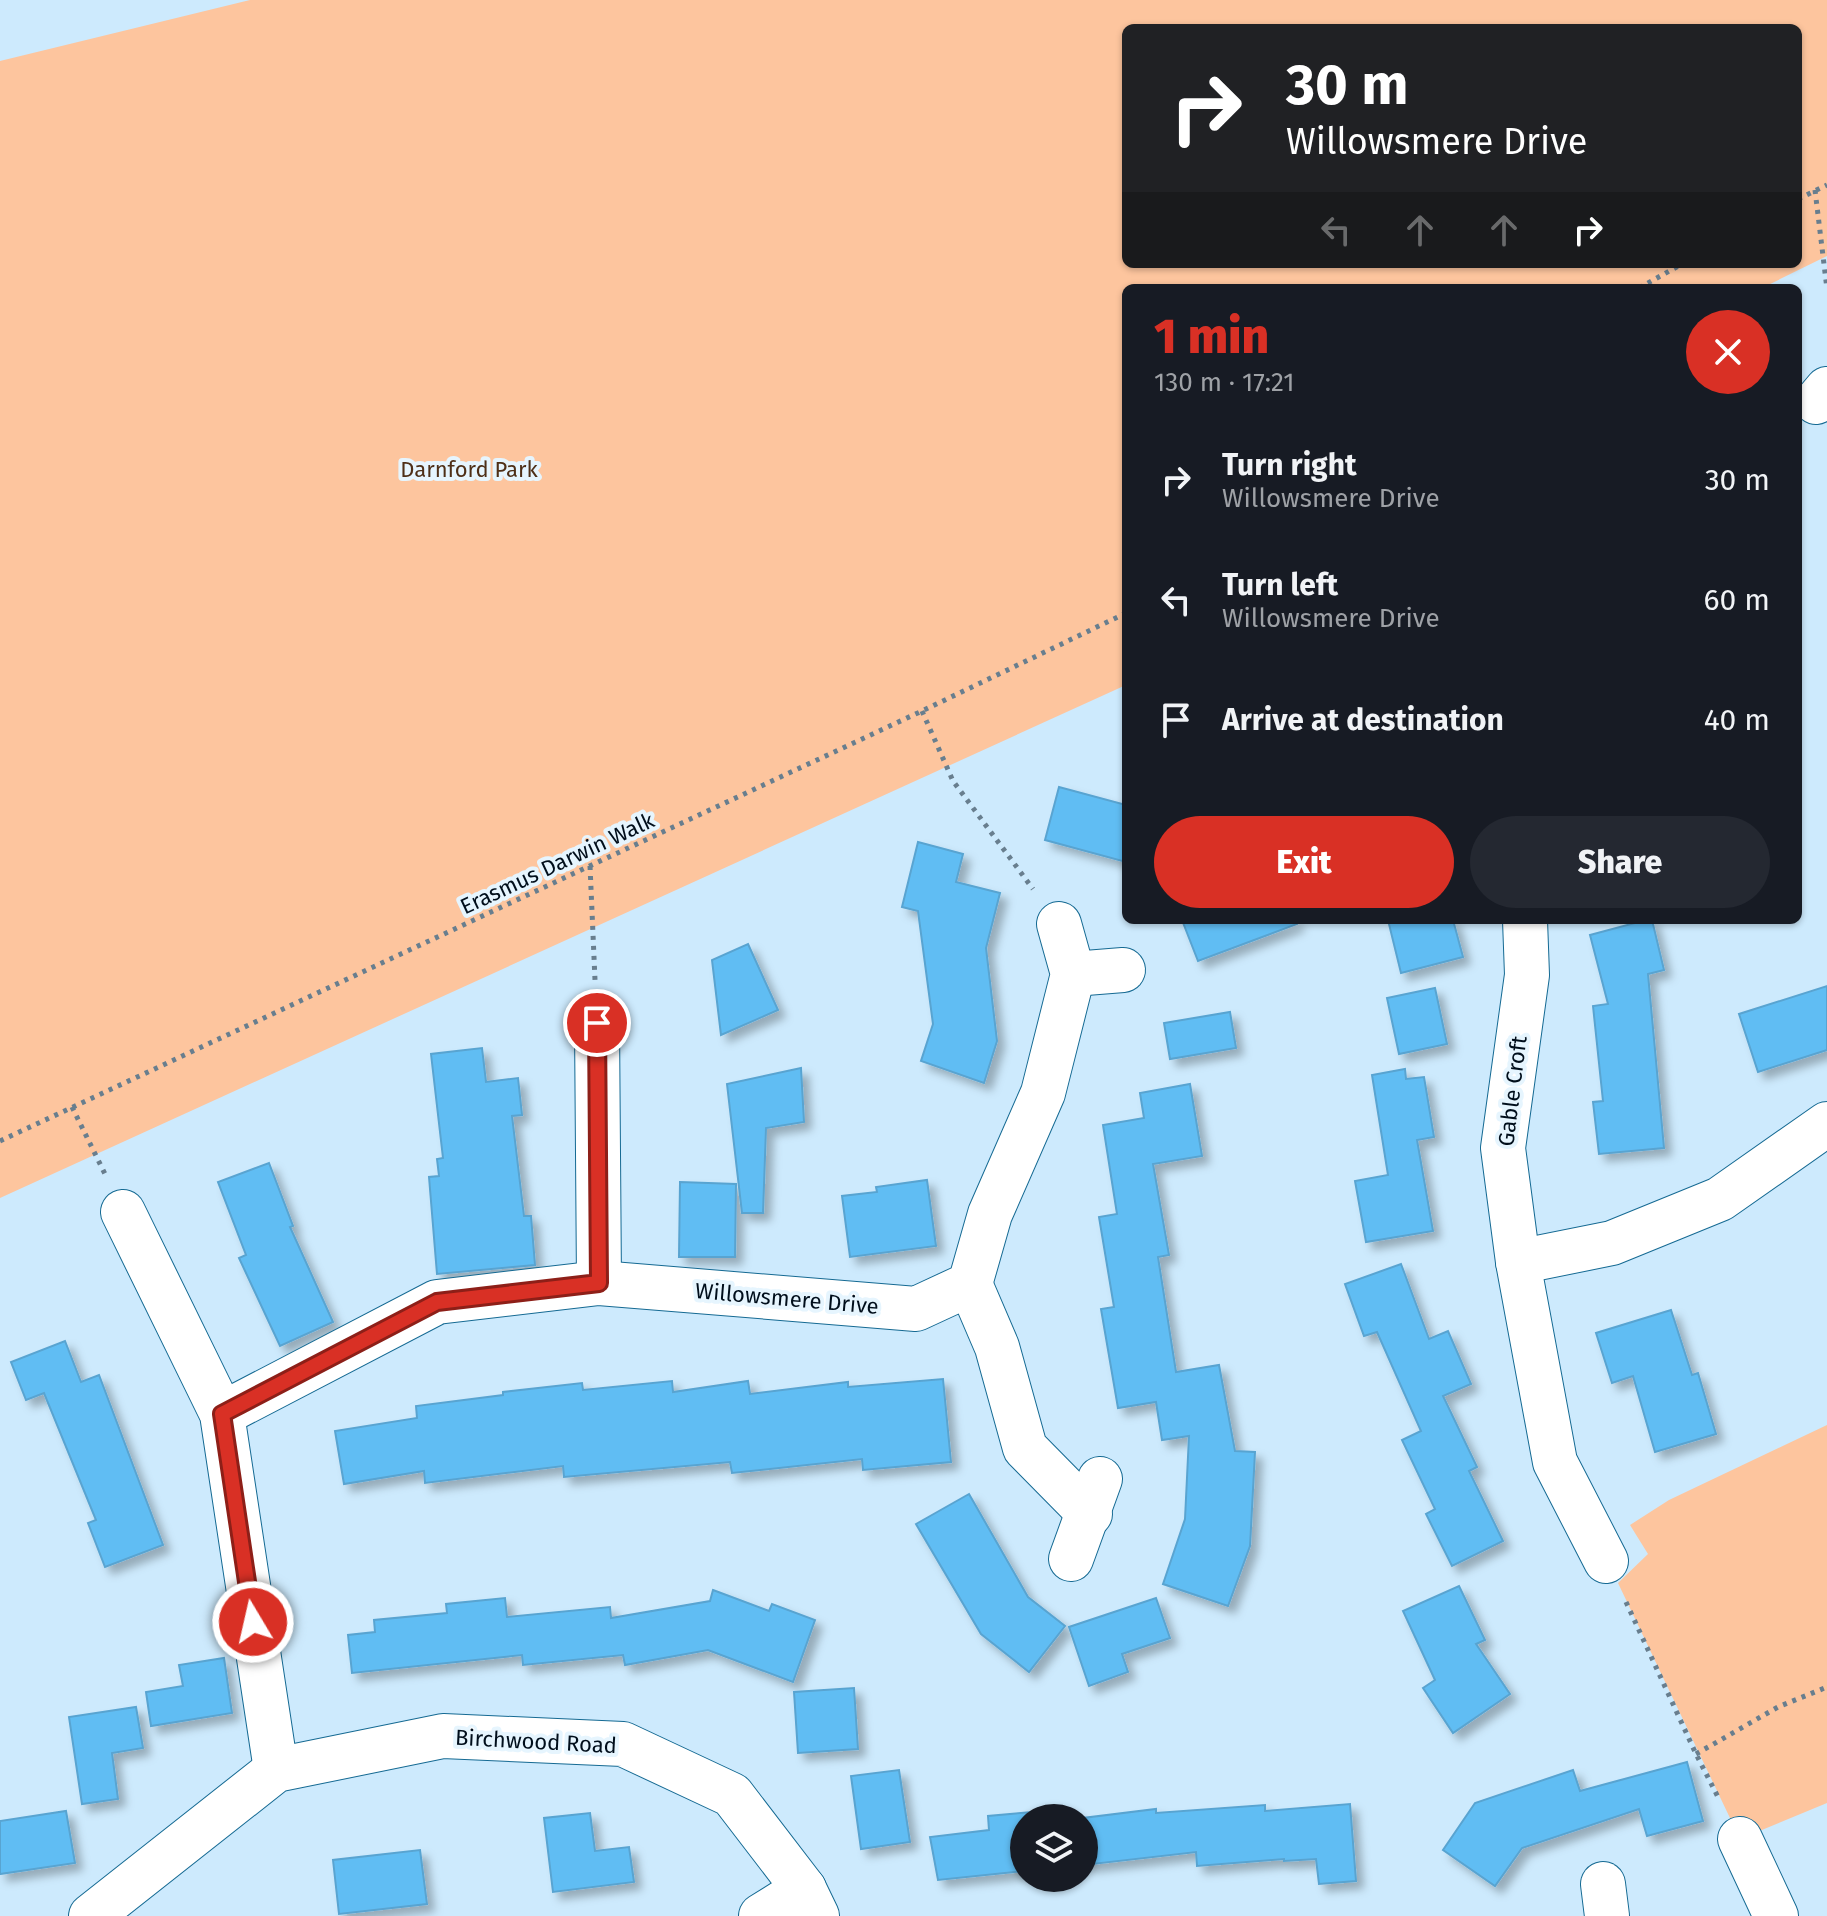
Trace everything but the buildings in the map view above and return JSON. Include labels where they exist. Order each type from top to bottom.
[{"type":"street","points":[[1059,924],[1073,974],[1043,1093],[990,1214],[970,1284],[997,1347],[1025,1448],[1095,1496],[1071,1559]]},
{"type":"street","name":"Gable Croft","points":[[1525,924],[1527,975],[1503,1148],[1518,1262],[1555,1462],[1607,1559]]},
{"type":"street","points":[[1073,974],[1123,970]]},
{"type":"street","points":[[597,1023],[599,1283]]},
{"type":"street","points":[[1518,1262],[1612,1243],[1720,1199],[1827,1124]]},
{"type":"street","points":[[123,1212],[222,1414],[276,1770]]},
{"type":"street","name":"Willowsmere Drive","points":[[222,1414],[437,1302],[599,1283],[916,1309],[970,1284]]},
{"type":"street","name":"Birchwood Road","points":[[91,1916],[276,1770],[443,1736],[623,1744],[732,1795],[811,1902]]},
{"type":"street","points":[[1740,1839],[1776,1916]]},
{"type":"street","points":[[761,1916],[811,1902]]},
{"type":"path","points":[[1802,197],[1827,185]]},
{"type":"path","points":[[1815,190],[1827,289]]},
{"type":"path","points":[[1646,284],[1675,268]]},
{"type":"path","name":"Erasmus Darwin Walk","points":[[0,1141],[1122,615]]},
{"type":"path","points":[[922,711],[953,781],[1059,924]]},
{"type":"path","points":[[590,866],[597,1023]]},
{"type":"path","points":[[72,1107],[123,1212]]},
{"type":"path","points":[[1607,1559],[1696,1754],[1740,1839]]},
{"type":"path","points":[[1696,1754],[1778,1707],[1827,1687]]},
{"type":"green space","name":"Darnford Park","points":[[250,0],[1827,0],[1827,256],[1770,284],[1122,284],[1122,687],[0,1198],[0,61]]},
{"type":"green space","points":[[1827,1425],[1827,1803],[1740,1839],[1618,1583],[1648,1554],[1630,1525],[1669,1500]]},
{"type":"route","points":[[253,1622],[222,1414],[437,1302],[599,1283],[597,1023]]}]
